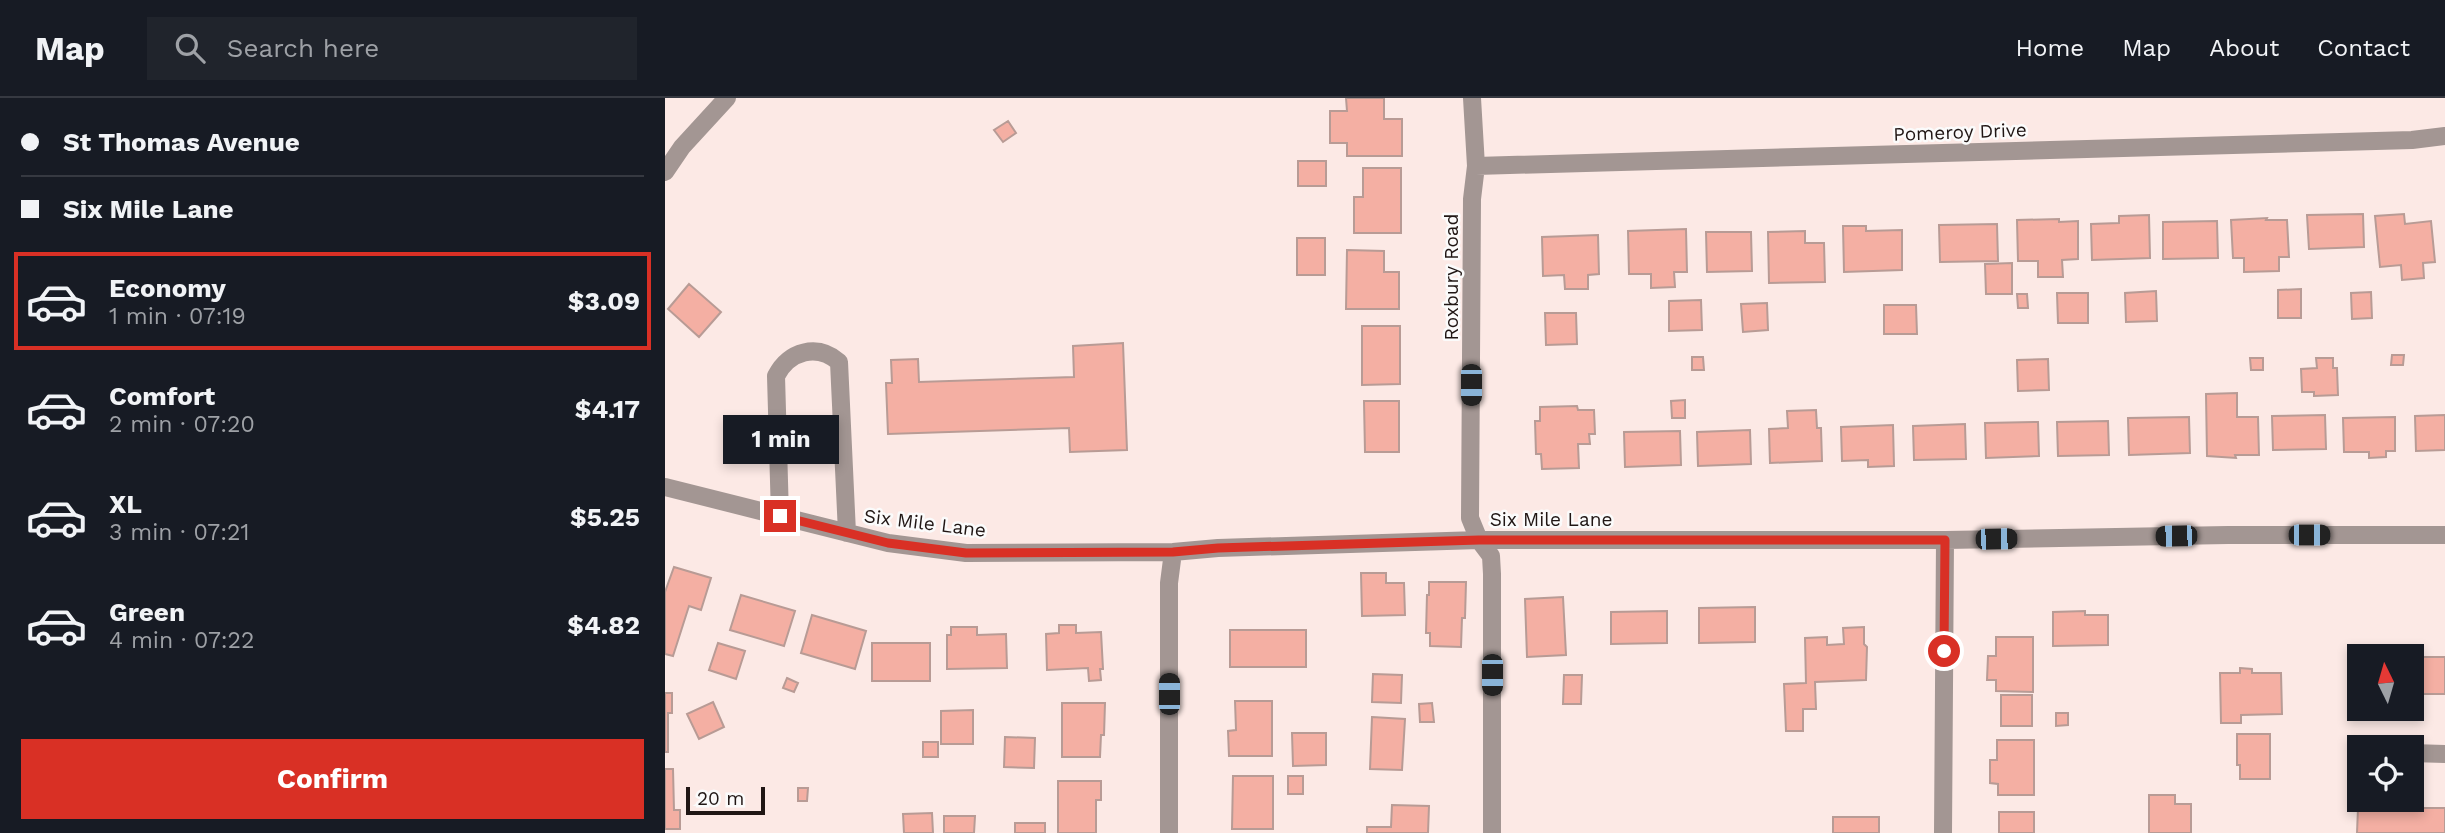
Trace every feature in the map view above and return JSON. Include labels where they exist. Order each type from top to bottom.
[{"type":"street","points":[[665,172],[682,147],[727,98]]},
{"type":"street","name":"Roxbury Road","points":[[1472,98],[1476,166],[1472,200],[1470,518],[1479,540],[1490,556],[1492,574],[1492,833]]},
{"type":"street","name":"Pomeroy Drive","points":[[1476,166],[2412,140],[2445,136]]},
{"type":"street","points":[[780,516],[776,376],[790,358],[801,352],[817,351],[831,355],[839,362],[848,533]]},
{"type":"street","name":"Six Mile Lane","points":[[665,487],[888,543],[966,553],[1173,552],[1218,548],[1479,540],[1945,540],[2228,535],[2445,535]]},
{"type":"street","points":[[1943,833],[1945,540]]},
{"type":"street","points":[[1169,833],[1169,583],[1173,552]]},
{"type":"street","points":[[2424,753],[2445,754]]},
{"type":"building","points":[[1346,98],[1384,98],[1384,119],[1402,119],[1402,156],[1347,156],[1347,143],[1330,143],[1330,111],[1347,111]]},
{"type":"building","points":[[1008,121],[1016,133],[1003,142],[994,130]]},
{"type":"building","points":[[1298,161],[1326,161],[1326,186],[1298,186]]},
{"type":"building","points":[[1363,168],[1401,168],[1401,233],[1354,233],[1354,197],[1363,197]]},
{"type":"building","points":[[2363,214],[2364,247],[2309,249],[2307,215]]},
{"type":"building","points":[[2404,214],[2405,224],[2431,221],[2435,262],[2423,263],[2424,278],[2402,280],[2401,265],[2380,267],[2375,216]]},
{"type":"building","points":[[2149,215],[2150,258],[2092,260],[2091,224],[2119,223],[2119,216]]},
{"type":"building","points":[[2267,218],[2266,220],[2287,220],[2289,257],[2279,257],[2279,271],[2244,272],[2244,258],[2233,258],[2231,220]]},
{"type":"building","points":[[2059,219],[2059,222],[2078,221],[2078,259],[2062,260],[2063,277],[2038,277],[2038,261],[2018,261],[2017,220]]},
{"type":"building","points":[[2217,221],[2218,258],[2163,259],[2163,222]]},
{"type":"building","points":[[1997,224],[1998,261],[1940,262],[1939,225]]},
{"type":"building","points":[[1843,226],[1866,226],[1866,231],[1902,230],[1902,270],[1844,272]]},
{"type":"building","points":[[1686,229],[1687,272],[1674,272],[1675,287],[1651,288],[1651,274],[1629,274],[1628,231]]},
{"type":"building","points":[[1805,231],[1805,243],[1824,243],[1825,282],[1769,283],[1768,232]]},
{"type":"building","points":[[1706,232],[1751,232],[1752,271],[1707,272]]},
{"type":"building","points":[[1598,235],[1599,274],[1588,275],[1588,289],[1565,289],[1564,275],[1543,276],[1542,237]]},
{"type":"building","points":[[1297,238],[1325,238],[1325,275],[1297,275]]},
{"type":"building","points":[[1347,250],[1384,251],[1384,272],[1399,272],[1399,309],[1346,309]]},
{"type":"building","points":[[2012,263],[2012,294],[1986,294],[1985,264]]},
{"type":"building","points":[[689,284],[721,312],[699,337],[668,309]]},
{"type":"building","points":[[2301,289],[2301,318],[2278,318],[2278,290]]},
{"type":"building","points":[[2156,291],[2157,321],[2126,322],[2125,293]]},
{"type":"building","points":[[2371,292],[2372,318],[2352,319],[2351,293]]},
{"type":"building","points":[[2057,293],[2088,293],[2088,323],[2058,323]]},
{"type":"building","points":[[2017,294],[2027,294],[2028,308],[2018,308]]},
{"type":"building","points":[[1701,300],[1702,330],[1669,331],[1669,301]]},
{"type":"building","points":[[1767,303],[1768,330],[1743,332],[1741,304]]},
{"type":"building","points":[[1884,305],[1916,305],[1917,334],[1884,334]]},
{"type":"building","points":[[1545,313],[1576,313],[1577,344],[1546,345]]},
{"type":"building","points":[[1362,326],[1400,326],[1400,384],[1362,385]]},
{"type":"building","points":[[1123,343],[1127,450],[1070,452],[1069,428],[888,434],[886,383],[892,383],[891,360],[918,359],[919,382],[1074,377],[1073,346]]},
{"type":"building","points":[[2392,355],[2404,355],[2403,365],[2391,365]]},
{"type":"building","points":[[1692,357],[1703,357],[1704,370],[1692,370]]},
{"type":"building","points":[[2250,358],[2263,358],[2263,370],[2251,370]]},
{"type":"building","points":[[2316,358],[2333,358],[2333,368],[2337,368],[2338,395],[2314,396],[2314,392],[2302,392],[2301,369],[2317,368]]},
{"type":"building","points":[[2048,359],[2049,390],[2018,391],[2017,360]]},
{"type":"building","points":[[2237,393],[2237,417],[2258,417],[2259,455],[2235,455],[2236,458],[2207,456],[2206,394]]},
{"type":"building","points":[[1685,400],[1685,418],[1672,418],[1671,401]]},
{"type":"building","points":[[1364,401],[1399,401],[1399,452],[1365,452]]},
{"type":"building","points":[[1577,406],[1578,410],[1594,410],[1595,434],[1589,434],[1590,444],[1578,444],[1579,468],[1542,469],[1541,454],[1536,454],[1535,421],[1540,421],[1540,407]]},
{"type":"building","points":[[1816,410],[1817,428],[1821,428],[1822,461],[1770,463],[1769,429],[1788,428],[1787,411]]},
{"type":"building","points":[[2325,415],[2326,449],[2273,450],[2272,416]]},
{"type":"building","points":[[2445,415],[2445,450],[2416,451],[2415,416]]},
{"type":"building","points":[[2189,417],[2190,453],[2129,455],[2128,418]]},
{"type":"building","points":[[2395,417],[2395,451],[2386,451],[2386,457],[2369,458],[2369,452],[2344,452],[2343,418]]},
{"type":"building","points":[[2108,421],[2109,455],[2058,456],[2057,422]]},
{"type":"building","points":[[2038,422],[2039,456],[1986,458],[1985,423]]},
{"type":"building","points":[[1965,424],[1966,459],[1914,460],[1913,426]]},
{"type":"building","points":[[1893,425],[1894,466],[1868,467],[1868,460],[1842,461],[1841,427]]},
{"type":"building","points":[[1750,430],[1751,464],[1698,466],[1697,432]]},
{"type":"building","points":[[1680,431],[1681,465],[1625,467],[1624,432]]},
{"type":"building","points":[[674,567],[711,578],[701,610],[689,606],[673,656],[665,654],[665,592]]},
{"type":"building","points":[[1361,573],[1386,573],[1386,583],[1404,583],[1405,615],[1362,616]]},
{"type":"building","points":[[1429,582],[1466,582],[1461,647],[1430,646],[1430,633],[1426,633]]},
{"type":"building","points":[[741,595],[795,611],[784,646],[730,630]]},
{"type":"building","points":[[1563,597],[1566,655],[1527,657],[1525,599]]},
{"type":"building","points":[[1755,607],[1755,642],[1699,643],[1699,608]]},
{"type":"building","points":[[1667,611],[1667,643],[1611,644],[1611,612]]},
{"type":"building","points":[[2085,611],[2085,615],[2108,615],[2108,645],[2053,646],[2053,612]]},
{"type":"building","points":[[812,615],[866,631],[855,669],[801,653]]},
{"type":"building","points":[[1059,625],[1076,625],[1076,633],[1101,632],[1101,680],[1089,681],[1088,668],[1047,670],[1046,634],[1059,633]]},
{"type":"building","points":[[951,627],[977,627],[977,635],[1006,634],[1007,668],[947,669],[947,635],[951,635]]},
{"type":"building","points":[[1864,627],[1864,644],[1867,647],[1866,680],[1815,682],[1816,709],[1803,709],[1803,731],[1786,731],[1784,684],[1806,683],[1805,638],[1827,637],[1827,645],[1844,644],[1843,628]]},
{"type":"building","points":[[1230,630],[1306,630],[1306,667],[1230,667]]},
{"type":"building","points":[[1996,637],[2033,637],[2033,692],[1996,691],[1996,680],[1987,680],[1988,656],[1996,656]]},
{"type":"building","points":[[718,643],[745,651],[736,679],[709,670]]},
{"type":"building","points":[[872,643],[930,643],[930,681],[872,681]]},
{"type":"building","points":[[2424,657],[2445,657],[2445,694],[2424,694]]},
{"type":"building","points":[[2240,668],[2252,669],[2252,673],[2281,673],[2282,714],[2241,715],[2241,723],[2221,723],[2220,673],[2240,673]]},
{"type":"building","points":[[1373,674],[1402,675],[1401,703],[1372,702]]},
{"type":"building","points":[[1564,675],[1582,675],[1581,704],[1563,704]]},
{"type":"building","points":[[787,678],[798,683],[794,692],[783,688]]},
{"type":"building","points":[[665,693],[672,693],[672,713],[668,713],[668,752],[665,752]]},
{"type":"building","points":[[2001,695],[2032,695],[2032,726],[2001,726]]},
{"type":"building","points":[[1235,701],[1272,701],[1272,756],[1229,756],[1228,731],[1236,730]]},
{"type":"building","points":[[713,702],[724,727],[699,739],[687,714]]},
{"type":"building","points":[[1062,703],[1105,703],[1100,757],[1062,757]]},
{"type":"building","points":[[1432,703],[1434,722],[1420,722],[1419,704]]},
{"type":"building","points":[[973,710],[973,744],[941,744],[941,711]]},
{"type":"building","points":[[2056,713],[2068,713],[2068,725],[2056,726]]},
{"type":"building","points":[[1372,717],[1405,719],[1402,770],[1370,769]]},
{"type":"building","points":[[1292,733],[1326,733],[1326,765],[1293,766]]},
{"type":"building","points":[[2237,734],[2270,734],[2270,779],[2240,779]]},
{"type":"building","points":[[1005,737],[1035,738],[1034,768],[1004,767]]},
{"type":"building","points":[[1997,740],[2034,740],[2034,795],[1998,795],[1998,784],[1990,783],[1990,760],[1997,760]]},
{"type":"building","points":[[923,742],[938,742],[938,757],[923,757]]},
{"type":"building","points":[[665,769],[673,769],[674,810],[680,810],[680,829],[665,829]]},
{"type":"building","points":[[1233,776],[1273,776],[1273,829],[1232,829]]},
{"type":"building","points":[[1288,776],[1303,776],[1303,794],[1288,794]]},
{"type":"building","points":[[1058,781],[1101,781],[1101,800],[1096,800],[1096,833],[1058,833]]},
{"type":"building","points":[[798,788],[808,788],[807,801],[798,801]]},
{"type":"building","points":[[2149,795],[2175,795],[2175,804],[2191,804],[2191,833],[2149,833]]},
{"type":"building","points":[[1392,805],[1429,806],[1428,833],[1367,833],[1367,827],[1391,827]]},
{"type":"building","points":[[2424,808],[2445,808],[2445,833],[2357,833],[2358,812],[2424,812]]},
{"type":"building","points":[[1999,812],[2034,812],[2034,833],[1999,833]]},
{"type":"building","points":[[932,813],[933,833],[904,833],[903,814]]},
{"type":"building","points":[[944,816],[975,816],[974,833],[944,833]]},
{"type":"building","points":[[1833,817],[1879,817],[1879,833],[1833,833]]},
{"type":"building","points":[[1015,823],[1045,823],[1045,833],[1015,833]]},
{"type":"route","points":[[780,516],[888,543],[966,553],[1173,552],[1218,548],[1479,540],[1945,540],[1944,651]]}]
